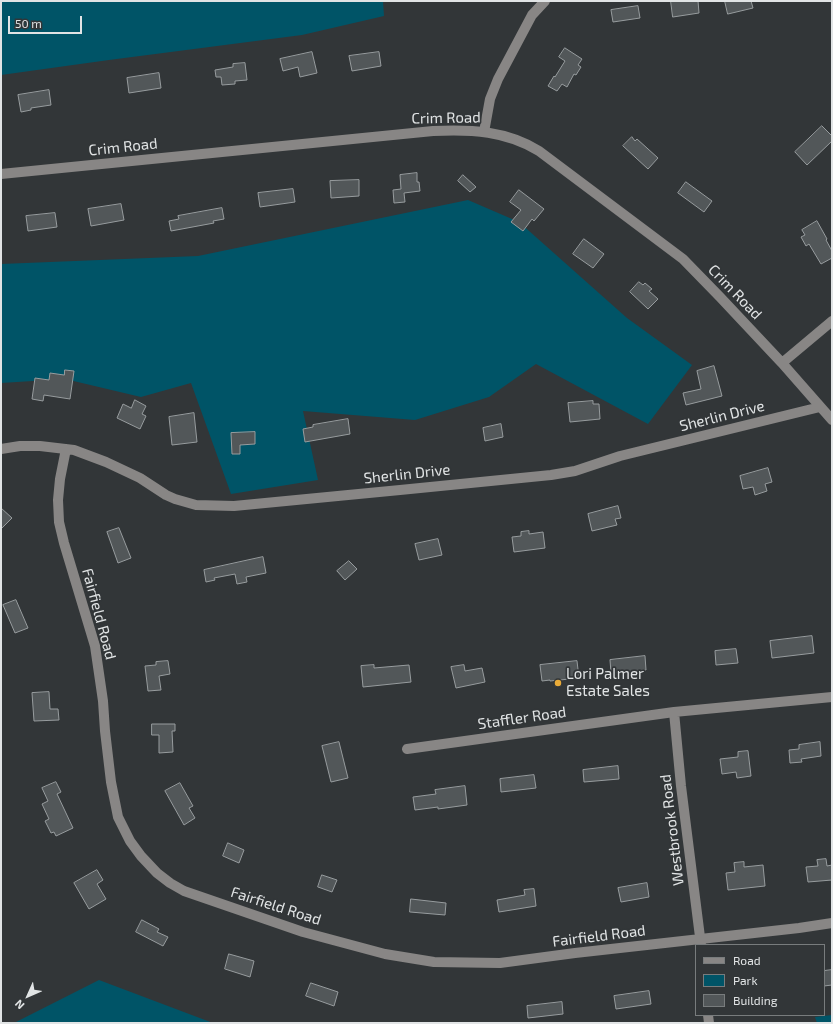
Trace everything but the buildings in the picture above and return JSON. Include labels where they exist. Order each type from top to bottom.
[{"type":"street","points":[[484,132],[490,99],[498,79],[532,14],[545,1]]},
{"type":"street","name":"Crim Road","points":[[1,174],[433,131],[458,130],[484,132],[508,137],[527,144],[539,151],[683,259],[782,363],[832,420]]},
{"type":"street","points":[[782,363],[832,320]]},
{"type":"street","name":"Sherlin Drive","points":[[1,449],[20,446],[40,446],[74,450],[106,462],[140,478],[166,495],[175,499],[196,505],[234,506],[559,473],[575,470],[620,456],[820,406]]},
{"type":"street","name":"Fairfield Road","points":[[66,449],[60,479],[58,500],[59,522],[64,543],[96,646],[111,782],[118,817],[130,841],[140,856],[161,877],[170,883],[184,891],[303,932],[385,954],[434,962],[500,963],[575,953],[700,942],[832,923]]},
{"type":"street","name":"Staffler Road","points":[[407,749],[674,712],[832,697]]},
{"type":"street","name":"Westbrook Road","points":[[674,712],[681,786],[700,942]]},
{"type":"green space","points":[[1,1],[383,1],[384,16],[302,35],[1,75]]},
{"type":"green space","points":[[468,200],[519,222],[627,318],[692,365],[648,424],[536,364],[489,397],[415,420],[303,411],[318,480],[231,494],[191,383],[141,397],[65,379],[1,383],[1,264],[198,256]]},
{"type":"green space","points":[[99,980],[213,1023],[14,1023]]},
{"type":"green space","points":[[832,1015],[832,1023],[817,1023],[815,1017]]},
{"type":"place","name":"Lori Palmer Estate Sales","points":[[558,683]]}]
